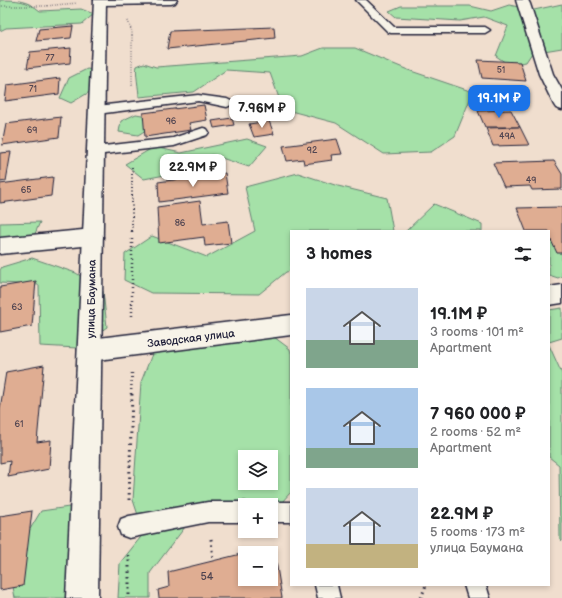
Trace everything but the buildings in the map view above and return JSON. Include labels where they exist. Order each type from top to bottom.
[{"type":"street","points":[[100,1],[171,0]]},
{"type":"street","points":[[522,0],[546,74],[562,105]]},
{"type":"street","name":"улица Баумана","points":[[82,598],[100,1]]},
{"type":"street","points":[[0,246],[93,237]]},
{"type":"street","points":[[550,296],[562,294]]},
{"type":"street","name":"Заводская улица","points":[[90,350],[290,325]]},
{"type":"lane","points":[[361,0],[391,30],[485,30]]},
{"type":"lane","points":[[97,110],[198,98],[227,103]]},
{"type":"lane","points":[[96,151],[174,142],[203,132]]},
{"type":"lane","points":[[129,527],[208,512],[238,512]]},
{"type":"lane","points":[[278,512],[290,512]]},
{"type":"lane","points":[[326,586],[329,598]]},
{"type":"lane","points":[[475,586],[479,598]]},
{"type":"path","points":[[0,6],[45,6],[100,1]]},
{"type":"path","points":[[125,1],[125,15],[132,32],[132,106]]},
{"type":"path","points":[[129,598],[132,345],[131,147]]},
{"type":"path","points":[[421,598],[426,586]]},
{"type":"green space","points":[[0,0],[21,1],[35,7],[40,11],[81,9],[94,14],[82,24],[6,28],[0,31]]},
{"type":"green space","points":[[562,4],[562,48],[532,53],[526,62],[509,65],[496,56],[508,26],[484,17],[460,21],[396,17],[389,11],[401,6],[470,6],[491,11],[509,5],[534,10]]},
{"type":"green space","points":[[323,48],[355,48],[408,70],[473,92],[455,136],[431,152],[384,154],[336,123],[283,109],[270,73],[226,70],[194,92],[139,97],[137,66],[144,63],[156,67],[302,56]]},
{"type":"green space","points":[[87,69],[104,72],[103,84],[71,103],[60,98],[69,78]]},
{"type":"green space","points":[[136,114],[154,117],[154,125],[138,135],[119,132],[121,121]]},
{"type":"green space","points":[[247,139],[267,146],[249,167],[212,155],[170,174],[144,179],[125,164],[154,147],[181,153]]},
{"type":"green space","points":[[298,173],[338,186],[387,198],[393,230],[290,230],[290,271],[286,272],[259,294],[151,293],[124,280],[125,254],[152,236],[207,257],[255,231],[245,187]]},
{"type":"green space","points":[[434,204],[482,224],[482,230],[407,230]]},
{"type":"green space","points":[[40,222],[34,236],[0,254],[0,223]]},
{"type":"green space","points":[[550,242],[562,244],[562,276],[558,278],[550,275]]},
{"type":"green space","points":[[32,258],[76,273],[103,291],[107,327],[77,348],[40,346],[39,285],[0,283],[0,270],[2,267]]},
{"type":"green space","points":[[562,308],[562,338],[550,342],[550,310]]},
{"type":"green space","points":[[270,334],[290,349],[290,493],[281,503],[278,503],[278,498],[238,498],[238,505],[201,506],[150,573],[150,598],[118,598],[120,563],[144,533],[133,500],[141,382],[154,349]]},
{"type":"green space","points":[[550,347],[562,374],[562,541],[560,539],[559,465],[550,458]]},
{"type":"green space","points":[[69,507],[79,535],[69,598],[15,598],[9,564],[41,511]]}]
